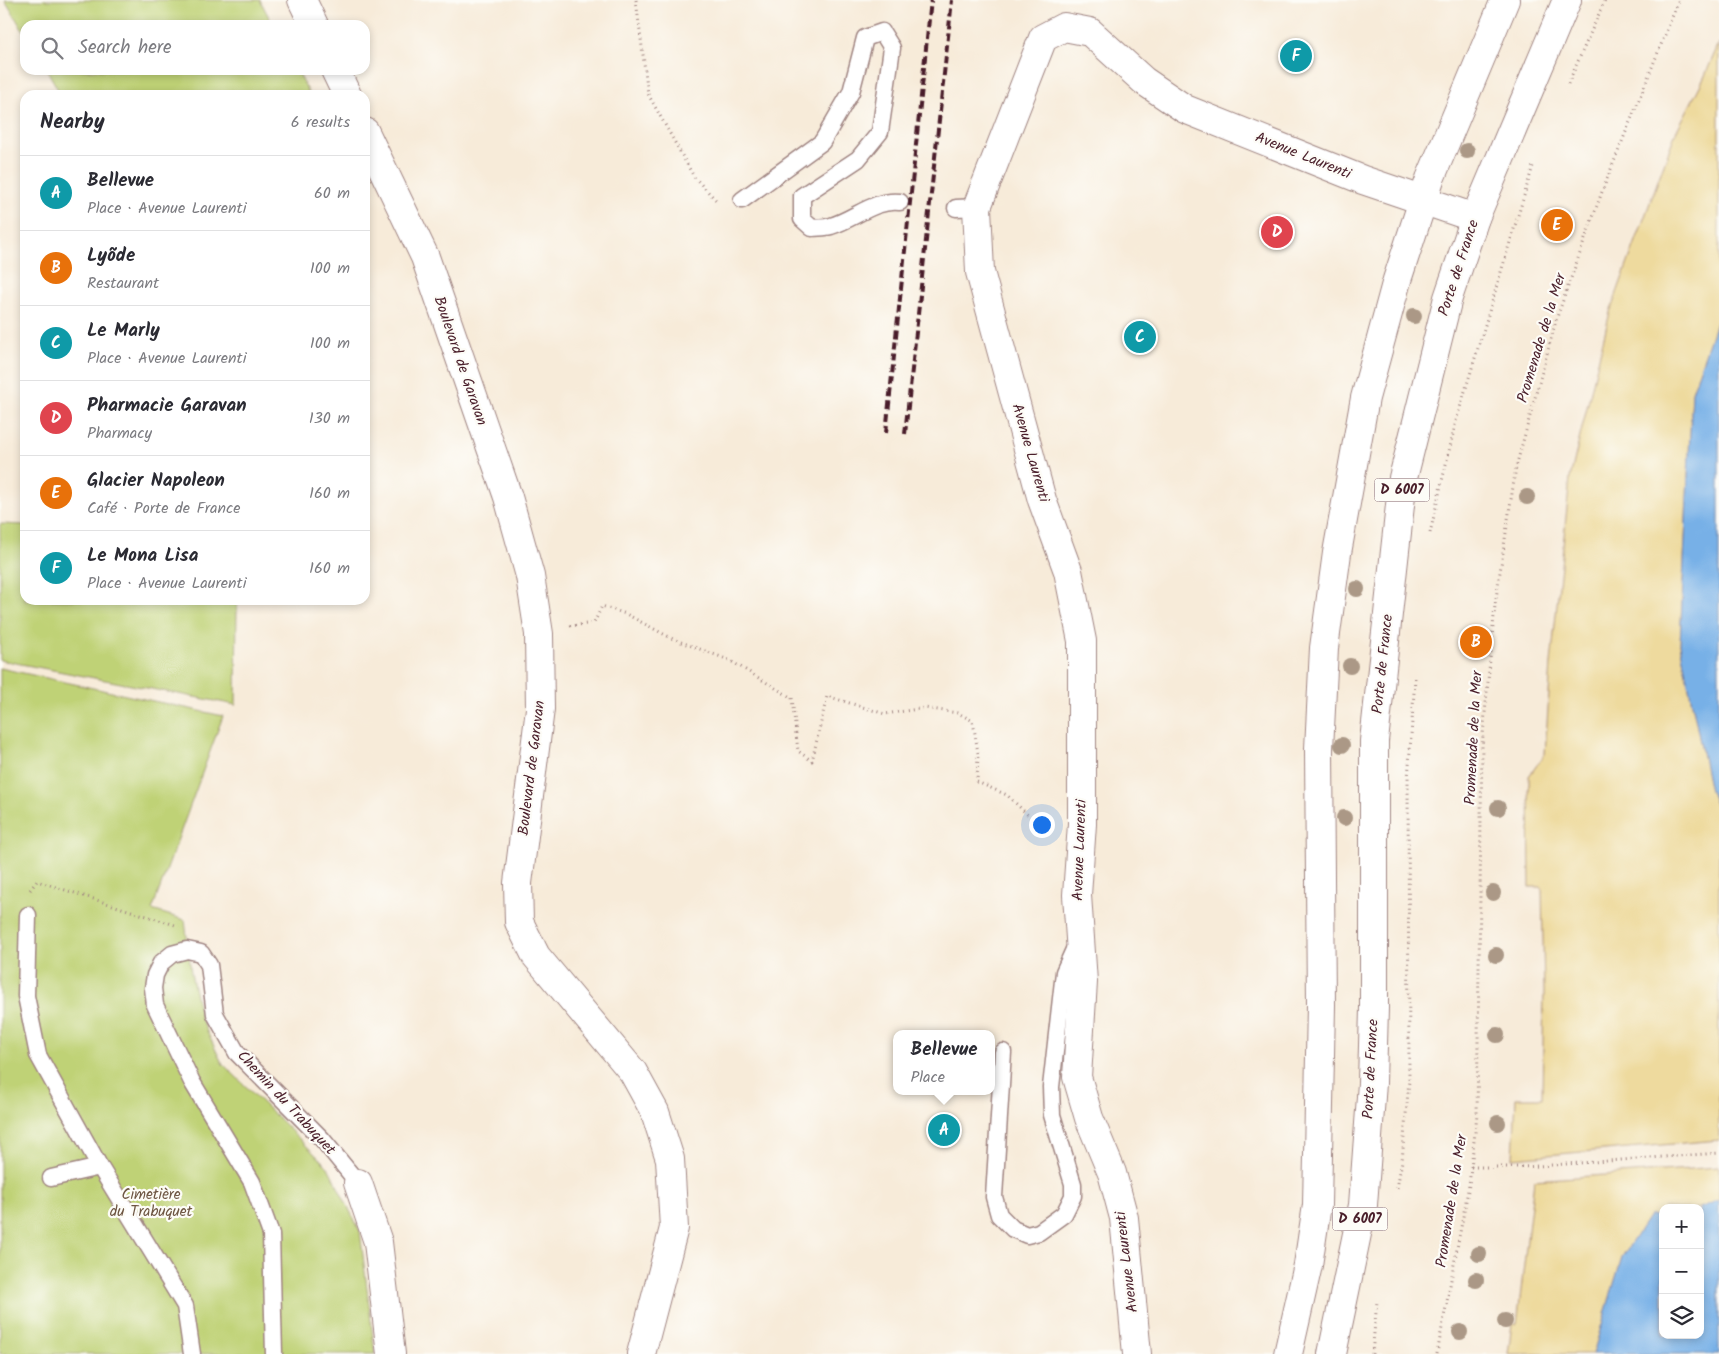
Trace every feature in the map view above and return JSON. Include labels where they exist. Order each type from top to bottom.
[{"type":"street","points":[[302,0],[312,20]]},
{"type":"street","name":"D 6007","points":[[1288,1354],[1308,1265],[1317,1206],[1321,1005],[1319,749],[1324,648],[1337,553],[1365,398],[1397,280],[1422,201],[1505,0]]},
{"type":"street","name":"Porte de France","points":[[1332,1354],[1363,1205],[1374,1008],[1374,741],[1403,478],[1448,298],[1475,218],[1567,0]]},
{"type":"street","name":"Avenue Laurenti","points":[[1137,1354],[1124,1218],[1112,1173],[1089,1118],[1077,1077],[1083,982],[1077,895],[1082,824],[1082,641],[1068,571],[1042,500],[980,272],[966,207],[1043,38],[1064,27],[1090,32],[1144,81],[1185,110],[1422,201],[1475,218]]},
{"type":"street","points":[[338,75],[345,90]]},
{"type":"street","name":"Boulevard de Garavan","points":[[370,142],[425,257],[508,497],[530,576],[539,634],[540,709],[518,884],[519,922],[536,956],[633,1072],[655,1112],[670,1159],[674,1228],[642,1354]]},
{"type":"street","name":"Chemin du Trabuquet","points":[[358,1183],[378,1242],[391,1354]]},
{"type":"lane","points":[[742,200],[822,142],[851,92],[865,38],[882,32],[892,48],[880,132],[858,160],[802,196],[802,219],[812,228],[830,227],[873,206],[891,201],[900,202]]},
{"type":"lane","points":[[28,915],[26,996],[38,1055],[100,1166],[185,1306],[192,1354]]},
{"type":"lane","points":[[1003,1052],[994,1197],[999,1215],[1013,1229],[1027,1234],[1039,1232],[1064,1214],[1072,1196],[1073,1184],[1052,1115],[1051,1087],[1064,972],[1080,935]]},
{"type":"lane","points":[[201,953],[187,950],[172,954],[161,963],[155,975],[153,988],[155,1005],[192,1082],[252,1182],[271,1234],[274,1354]]},
{"type":"lane","name":"Chemin du Trabuquet","points":[[201,953],[209,965],[214,1014],[236,1053],[322,1139],[358,1183]]},
{"type":"lane","points":[[50,1178],[100,1166]]},
{"type":"path","points":[[636,0],[648,94],[694,177],[718,203],[742,200]]},
{"type":"path","points":[[1565,92],[1605,0]]},
{"type":"path","name":"Promenade de la Mer","points":[[1437,1354],[1471,1167],[1477,1115],[1482,746],[1495,605],[1516,467],[1556,316],[1679,0]]},
{"type":"path","points":[[1430,536],[1456,421],[1535,160]]},
{"type":"path","points":[[565,617],[569,626],[594,624],[602,606],[626,614],[673,639],[729,660],[792,698],[798,751],[812,761],[827,696],[884,714],[925,708],[958,713],[973,721],[978,753],[978,782],[1007,795],[1032,819],[1082,824]]},
{"type":"path","points":[[1396,1195],[1402,1161],[1410,1080],[1408,779],[1415,670]]},
{"type":"path","points":[[28,915],[25,896],[37,881],[168,922],[199,936],[201,953]]},
{"type":"path","points":[[1471,1167],[1524,1167],[1719,1153]]},
{"type":"path","points":[[1372,1354],[1377,1299]]},
{"type":"green space","points":[[5,0],[260,0],[270,20],[20,20],[20,26]]},
{"type":"green space","points":[[50,75],[300,75],[307,90],[58,90]]},
{"type":"green space","points":[[0,524],[20,525],[20,605],[237,605],[236,705],[0,660]]},
{"type":"green space","name":"Cimetière du Trabuquet","points":[[0,668],[223,716],[152,910],[185,920],[191,973],[201,1019],[222,1063],[328,1167],[360,1231],[375,1354],[0,1354]]},
{"type":"sand","points":[[1719,43],[1719,314],[1692,392],[1680,644],[1710,791],[1719,814],[1719,1140],[1513,1158],[1516,1098],[1542,1098],[1544,991],[1542,887],[1530,887],[1529,776],[1545,754],[1551,663],[1570,478],[1610,312],[1675,134],[1704,78]]},
{"type":"sand","points":[[1719,1167],[1719,1200],[1704,1207],[1704,1204],[1659,1204],[1659,1216],[1649,1217],[1622,1257],[1593,1354],[1508,1354],[1512,1324],[1517,1324],[1534,1180]]},
{"type":"water","points":[[1719,314],[1719,814],[1710,791],[1680,644],[1692,392]]},
{"type":"water","points":[[1719,1200],[1719,1354],[1593,1354],[1622,1257],[1649,1216],[1659,1215],[1659,1339],[1704,1339],[1704,1206]]},
{"type":"railway","points":[[886,433],[931,0]]},
{"type":"railway","points":[[905,434],[952,0]]},
{"type":"place","name":"Le Mona Lisa","points":[[1296,56]]},
{"type":"place","name":"Glacier Napoleon","points":[[1557,225]]},
{"type":"place","name":"Pharmacie Garavan","points":[[1277,232]]},
{"type":"place","name":"Le Marly","points":[[1140,337]]},
{"type":"place","name":"Lyõde","points":[[1476,642]]},
{"type":"place","name":"Bellevue","points":[[944,1130]]}]
